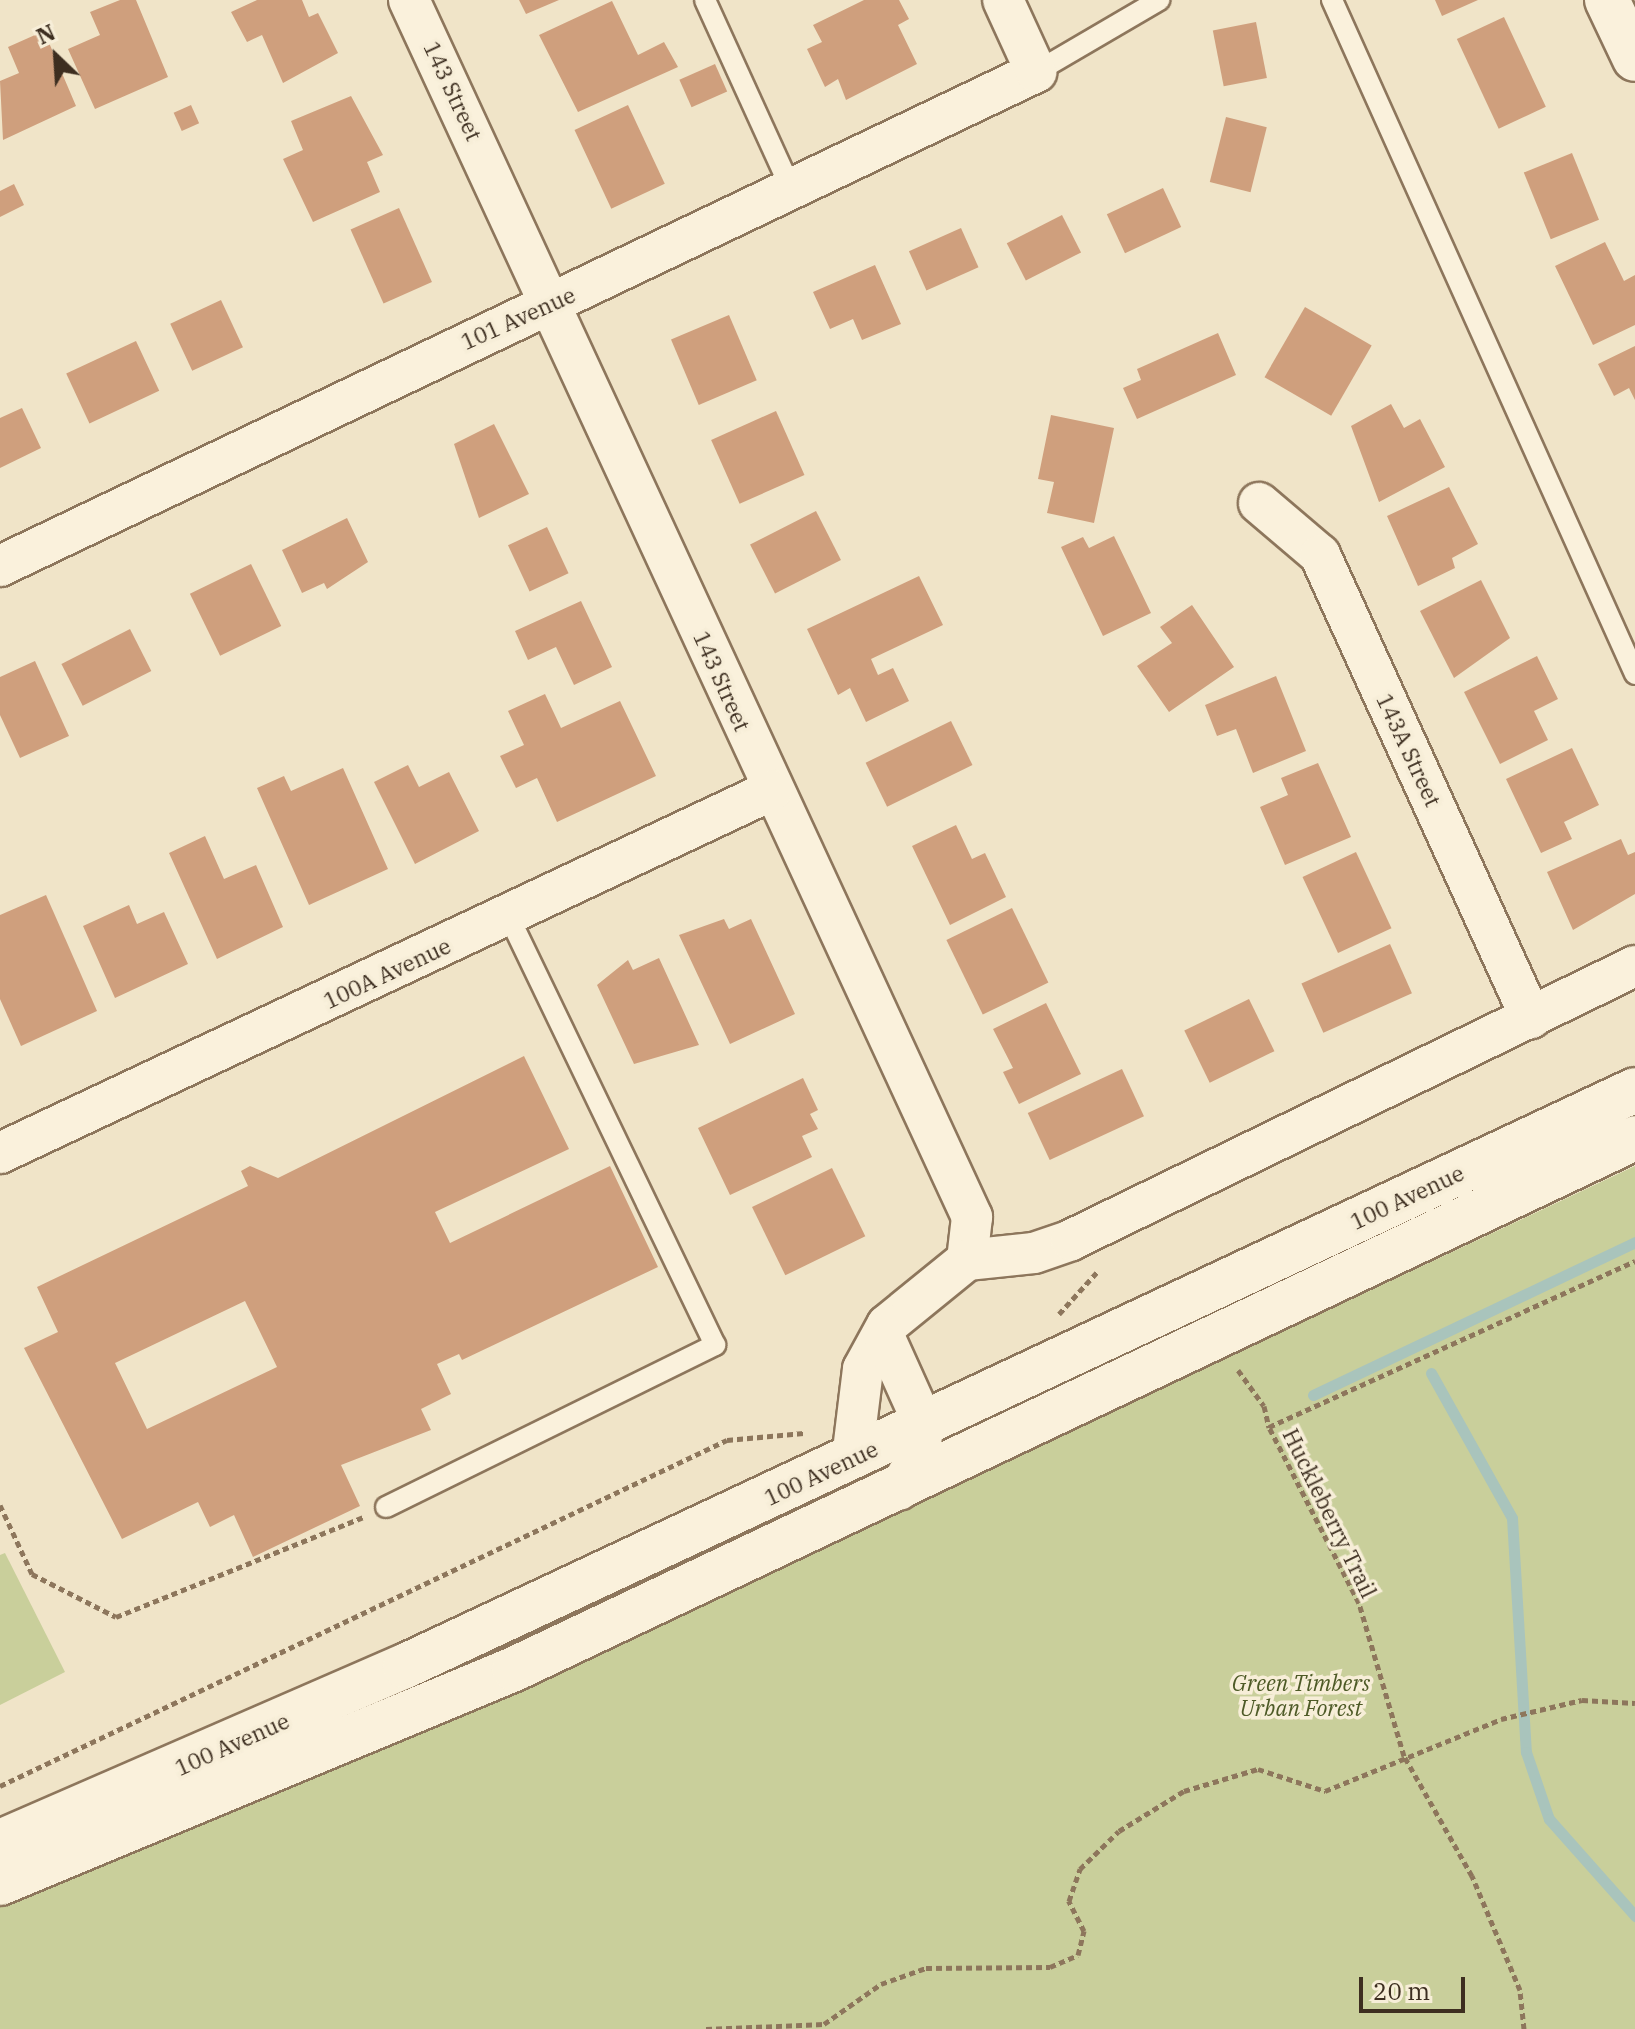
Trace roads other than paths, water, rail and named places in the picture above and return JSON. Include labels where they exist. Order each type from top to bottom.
[{"type":"main road","points":[[1607,0],[1635,59]]},
{"type":"main road","name":"100 Avenue","points":[[0,1842],[267,1729],[837,1445],[924,1425],[1635,1090]]},
{"type":"main road","name":"100 Avenue","points":[[0,1883],[500,1676],[899,1490],[1635,1138]]},
{"type":"street","name":"143 Street","points":[[409,0],[552,302],[772,790],[972,1217],[967,1260]]},
{"type":"street","points":[[1003,0],[1036,72]]},
{"type":"street","name":"101 Avenue","points":[[0,566],[552,302],[789,184],[1036,72]]},
{"type":"street","name":"143A Street","points":[[1259,503],[1320,555],[1531,1018]]},
{"type":"street","name":"100A Avenue","points":[[0,1153],[509,917],[772,790]]},
{"type":"street","points":[[837,1445],[863,1369],[883,1334],[924,1288],[967,1260],[1034,1253],[1071,1240],[1635,966]]},
{"type":"street","points":[[883,1334],[924,1425],[899,1490]]},
{"type":"lane","points":[[705,0],[789,184]]},
{"type":"lane","points":[[1036,72],[1159,0]]},
{"type":"lane","points":[[1332,0],[1445,265],[1635,674]]},
{"type":"lane","points":[[386,1507],[715,1345],[509,917]]},
{"type":"waterway","points":[[1313,1395],[1635,1242]]},
{"type":"waterway","points":[[1431,1373],[1512,1518],[1526,1752],[1549,1819],[1635,1916]]},
{"type":"park label","name":"Green Timbers Urban Forest","points":[[1301,1694]]}]
